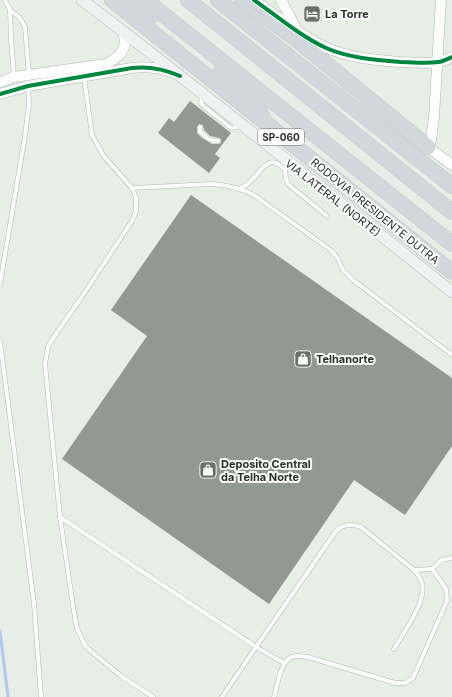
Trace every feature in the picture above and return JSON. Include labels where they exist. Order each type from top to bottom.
[{"type":"highway","name":"RODOVIA PRESIDENTE DUTRA","points":[[112,0],[272,130],[452,272]]},
{"type":"highway","points":[[131,0],[186,43],[250,98],[272,130]]},
{"type":"highway","name":"RODOVIA PRESIDENTE DUTRA","points":[[145,0],[452,244]]},
{"type":"highway","points":[[188,0],[452,212]]},
{"type":"highway","points":[[218,0],[452,186]]},
{"type":"highway","points":[[242,0],[296,40],[428,147]]},
{"type":"main road","name":"VIA LATERAL (NORTE)","points":[[82,0],[180,76],[202,98],[242,126],[452,292]]},
{"type":"street","points":[[254,0],[325,48],[355,57],[392,61],[438,62],[452,57]]},
{"type":"street","points":[[280,0],[298,30]]},
{"type":"street","points":[[441,0],[433,130],[428,147],[452,165]]},
{"type":"street","points":[[0,82],[14,77],[106,64],[120,55],[124,48],[125,36],[122,31]]},
{"type":"street","points":[[0,94],[28,86],[145,66],[166,70],[180,76]]},
{"type":"lane","points":[[5,0],[10,10],[14,77]]},
{"type":"lane","points":[[10,10],[20,18],[25,27],[29,75]]},
{"type":"lane","points":[[84,77],[92,135],[103,155],[132,188],[136,197],[136,211],[132,221],[51,341],[46,358],[45,364],[60,517],[75,619],[81,639],[86,647],[120,676],[153,697]]},
{"type":"lane","points":[[0,284],[25,136],[29,104],[28,86]]},
{"type":"lane","points":[[202,98],[203,111]]},
{"type":"lane","points":[[202,98],[229,129],[242,126]]},
{"type":"lane","points":[[200,127],[200,132],[205,137],[212,142],[218,141]]},
{"type":"lane","points":[[241,188],[251,183],[266,164],[274,162],[285,170],[286,179],[289,185],[327,216]]},
{"type":"lane","points":[[132,188],[212,184],[241,188],[254,195],[332,251],[343,270],[353,280],[452,356]]},
{"type":"lane","points":[[0,341],[34,604],[41,697]]},
{"type":"lane","points":[[60,517],[256,647],[284,663]]},
{"type":"lane","points":[[222,697],[336,531],[344,525],[361,527],[414,570],[423,585],[422,596],[417,609],[394,649]]},
{"type":"lane","points":[[414,570],[432,569],[442,560],[452,558]]},
{"type":"lane","points":[[274,697],[284,663],[288,658],[295,656],[308,657],[395,683],[405,683],[413,678],[447,601],[446,589],[432,569]]},
{"type":"building","points":[[190,101],[231,133],[215,154],[220,158],[209,173],[158,133],[169,118],[174,122]],"holes":[[[199,124],[203,125],[204,130],[210,136],[220,138],[221,143],[212,144],[202,138],[197,133],[197,127]]]},
{"type":"building","points":[[191,195],[452,378],[452,446],[405,515],[354,480],[269,604],[62,459],[147,336],[111,310]]},
{"type":"waterway","points":[[0,631],[8,697]]},
{"type":"cycle path","points":[[254,0],[307,38],[326,48],[344,54],[372,59],[424,63],[440,62],[452,57]]},
{"type":"cycle path","points":[[0,94],[28,86],[132,68],[145,67],[180,76]]},
{"type":"place","name":"La Torre","points":[[312,14]]},
{"type":"place","name":"Telhanorte","points":[[303,359]]},
{"type":"place","name":"Deposito Central da Telha Norte","points":[[208,470]]}]
